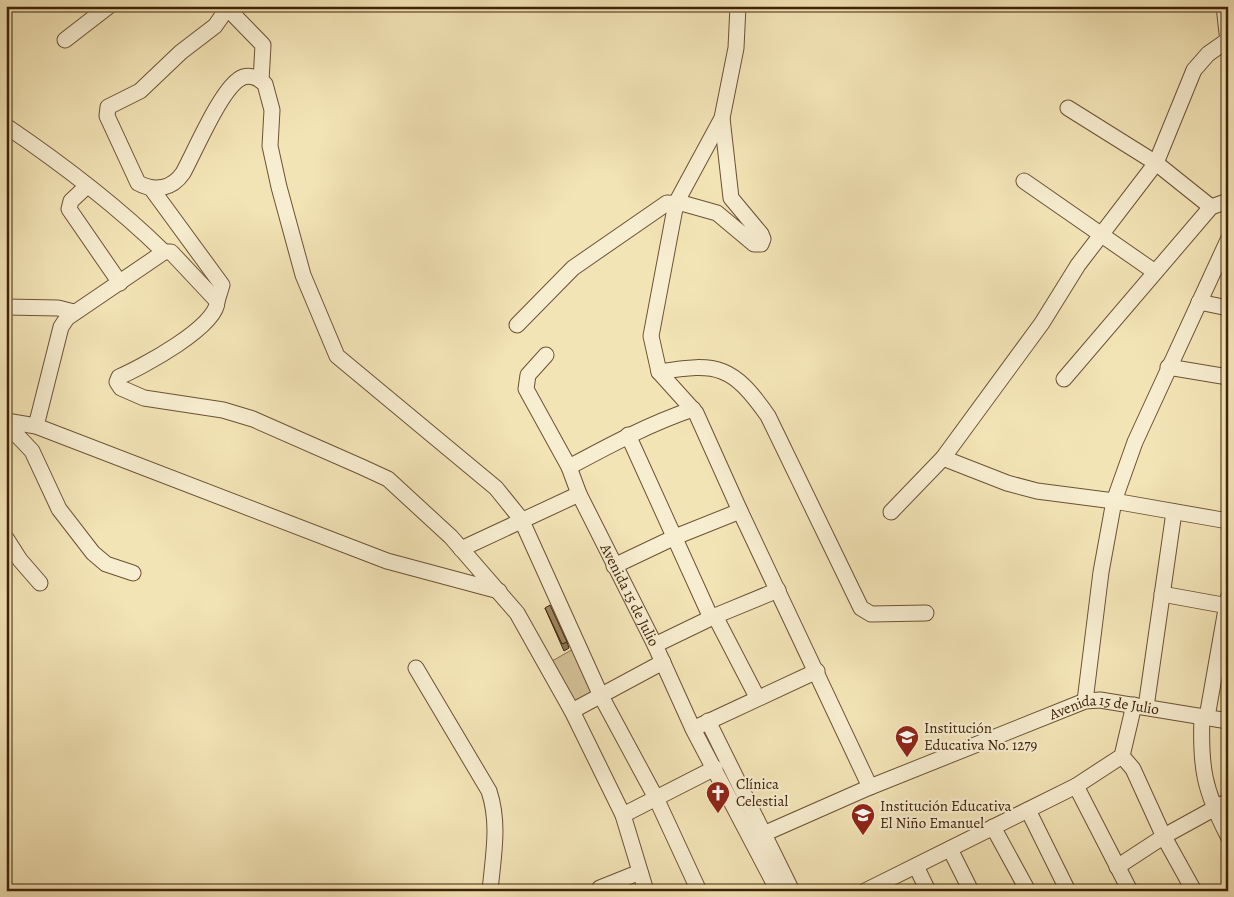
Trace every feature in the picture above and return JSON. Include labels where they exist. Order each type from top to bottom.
[{"type":"street","points":[[65,40],[109,6]]},
{"type":"street","points":[[738,6],[736,48],[722,118],[676,203],[651,336],[659,372],[693,409],[870,786]]},
{"type":"street","points":[[891,512],[943,458],[1042,323],[1078,265],[1156,163],[1194,70],[1208,54],[1228,41],[1224,6]]},
{"type":"street","points":[[261,81],[264,45],[229,8],[215,26],[181,52],[140,91],[108,108],[107,116],[138,183],[151,188],[166,187],[180,178],[221,100],[236,81],[251,76],[261,81],[268,89],[272,110],[270,146],[303,275],[337,356],[496,488],[521,519],[601,696],[656,798],[699,891]]},
{"type":"street","points":[[1068,108],[1156,163],[1211,207]]},
{"type":"street","points":[[517,325],[573,268],[663,206],[676,203],[717,213],[754,244],[762,243],[761,234],[731,198],[722,118]]},
{"type":"street","points":[[6,126],[54,158],[87,186],[125,214],[164,252]]},
{"type":"street","points":[[1024,181],[1155,272]]},
{"type":"street","points":[[87,186],[71,201],[68,209],[120,283]]},
{"type":"street","points":[[151,188],[222,285],[216,308],[205,322],[157,358],[119,377],[117,382],[121,388],[144,398],[223,410],[252,419],[388,479],[461,549],[517,613],[572,711],[623,815],[646,891]]},
{"type":"street","points":[[1064,379],[1211,207],[1228,201]]},
{"type":"street","points":[[1085,701],[1101,572],[1114,501],[1135,442],[1228,240]]},
{"type":"street","points":[[36,426],[61,327],[74,312],[164,252],[171,252],[217,301]]},
{"type":"street","points":[[1199,302],[1228,308]]},
{"type":"street","points":[[6,307],[58,308],[74,312]]},
{"type":"street","name":"Avenida 15 de Julio","points":[[546,354],[528,375],[526,389],[569,467],[579,494],[655,645],[693,729],[715,768],[792,891]]},
{"type":"street","points":[[659,372],[690,367],[708,368],[730,374],[737,379],[754,396],[768,416],[861,608],[871,614],[926,613]]},
{"type":"street","points":[[1168,367],[1228,377]]},
{"type":"street","points":[[569,467],[628,435],[661,420],[693,409]]},
{"type":"street","points":[[8,421],[36,426],[387,561],[499,591]]},
{"type":"street","points":[[8,421],[14,432],[32,451],[59,509],[93,553],[106,564],[133,573]]},
{"type":"street","points":[[628,435],[713,617],[757,697]]},
{"type":"street","points":[[943,458],[1007,483],[1037,491],[1114,501],[1228,521]]},
{"type":"street","points":[[461,549],[521,519],[579,494]]},
{"type":"street","points":[[614,566],[675,537],[740,511]]},
{"type":"street","points":[[865,891],[1076,786],[1122,756],[1140,706],[1162,594],[1174,512]]},
{"type":"street","points":[[6,538],[20,560],[40,582]]},
{"type":"street","points":[[655,645],[713,617],[778,590]]},
{"type":"street","points":[[1162,594],[1227,603],[1205,716],[1201,762],[1205,783],[1214,810],[1228,836]]},
{"type":"street","points":[[572,711],[663,662]]},
{"type":"street","points":[[416,668],[489,791],[495,808],[495,834],[490,891]]},
{"type":"street","points":[[693,729],[757,697],[817,672]]},
{"type":"street","name":"Avenida 15 de Julio","points":[[758,837],[870,786],[1085,701],[1100,700],[1228,721]]},
{"type":"street","name":"Avenida 15 de Julio","points":[[708,721],[758,837],[771,889]]},
{"type":"street","points":[[1122,756],[1133,769],[1164,837],[1194,891]]},
{"type":"street","points":[[623,815],[715,768]]},
{"type":"street","points":[[1076,786],[1130,891]]},
{"type":"street","points":[[1117,867],[1164,837],[1228,802]]},
{"type":"street","points":[[1028,810],[1068,891]]},
{"type":"street","points":[[993,827],[1028,891]]},
{"type":"street","points":[[950,849],[971,891]]},
{"type":"street","points":[[916,866],[928,891]]},
{"type":"street","points":[[600,891],[600,888],[640,872]]},
{"type":"shaded area","points":[[575,648],[595,692],[572,704],[552,661]]},
{"type":"building","points":[[550,605],[567,642],[562,644],[545,608]]},
{"type":"place","name":"Institución Educativa No. 1279","points":[[907,758]]},
{"type":"place","name":"Clínica Celestial","points":[[718,814]]},
{"type":"place","name":"Institución Educativa El Niño Emanuel","points":[[863,836]]}]
